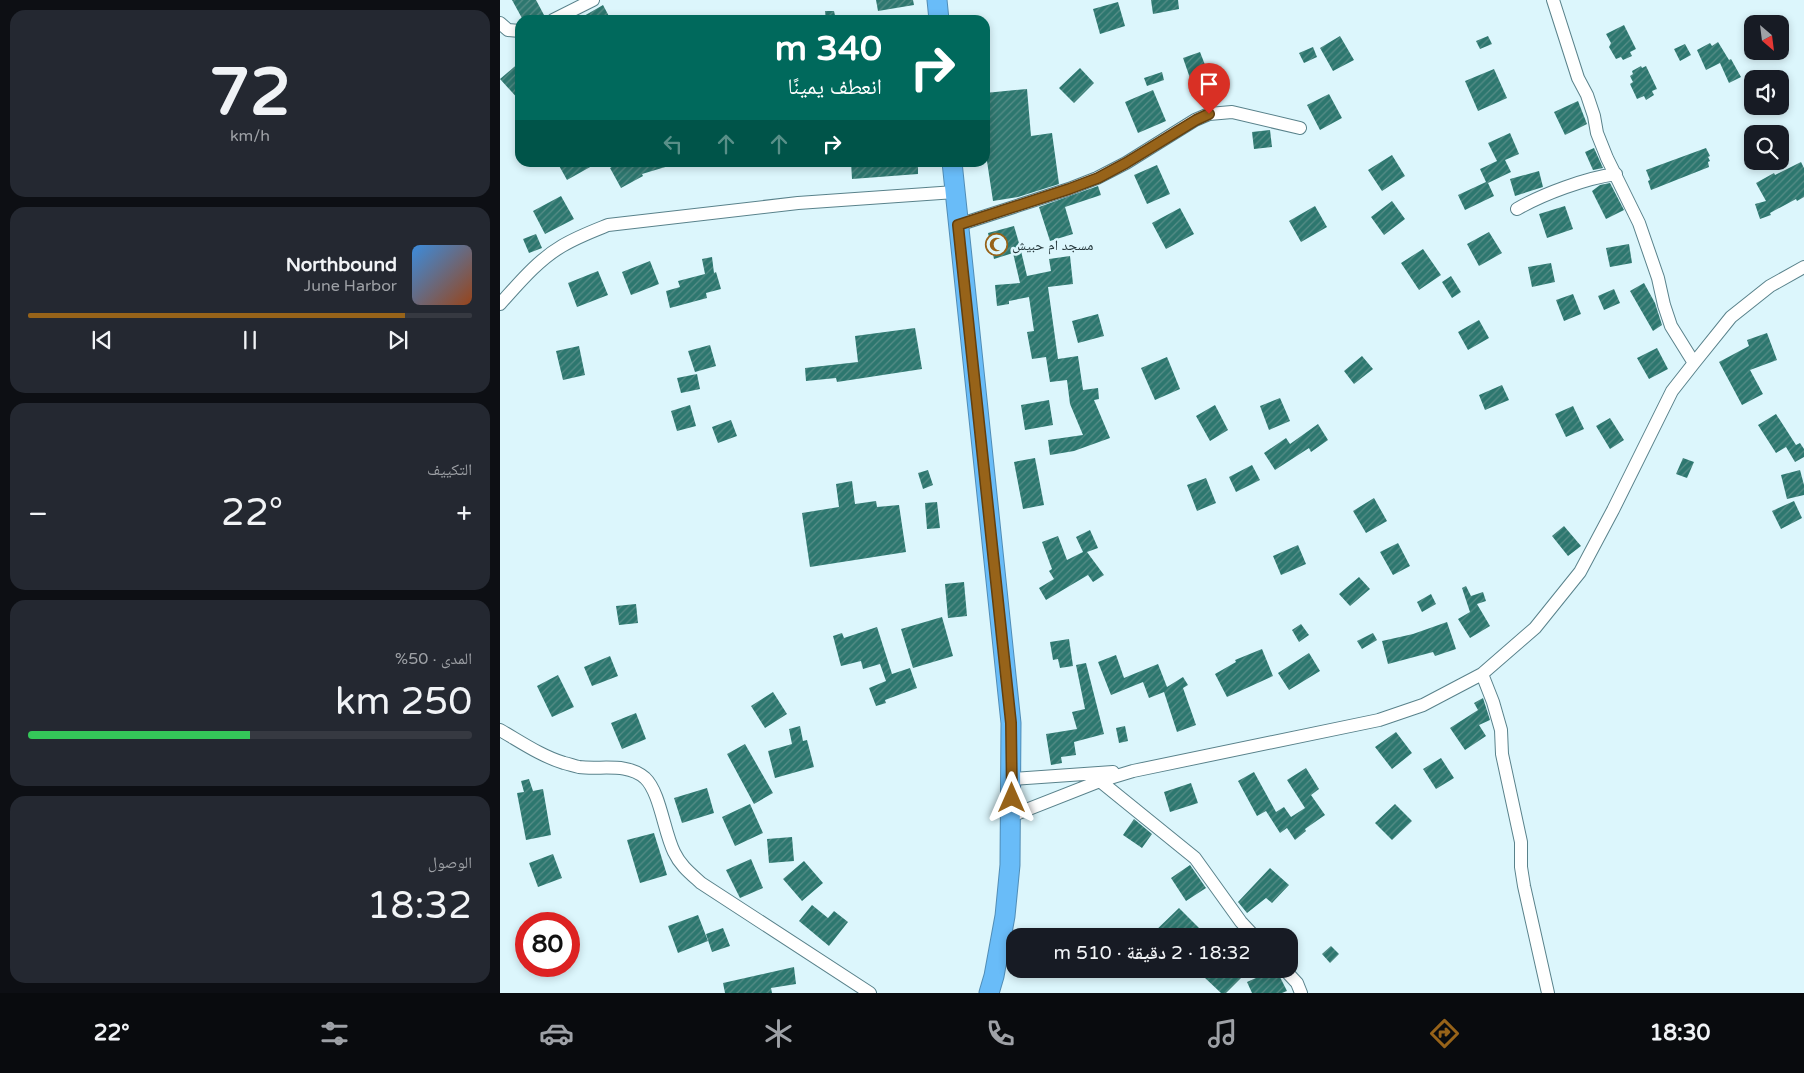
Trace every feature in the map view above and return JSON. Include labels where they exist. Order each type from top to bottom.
[{"type":"highway","points":[[936,0],[938,15]]},
{"type":"highway","points":[[952,167],[1011,723],[1012,816],[1010,865],[1005,916],[989,993]]},
{"type":"street","points":[[563,15],[593,0]]},
{"type":"street","points":[[1553,0],[1578,78],[1594,116],[1597,133],[1607,158],[1639,223],[1658,278],[1671,326],[1694,363]]},
{"type":"street","points":[[500,23],[508,30],[515,31]]},
{"type":"street","points":[[958,225],[1098,178],[1209,114],[1232,112],[1300,128]]},
{"type":"street","points":[[1517,209],[1528,202],[1590,180],[1616,174]]},
{"type":"street","points":[[500,304],[533,268],[561,247],[584,235],[608,226],[798,203],[955,192]]},
{"type":"street","points":[[1012,816],[1100,781],[1133,771],[1379,720],[1423,705],[1482,674],[1535,628],[1580,572],[1672,390],[1731,317],[1770,286],[1804,267]]},
{"type":"street","points":[[1482,674],[1501,730],[1502,754],[1521,842],[1521,867],[1524,886],[1548,993]]},
{"type":"street","points":[[500,730],[541,754],[561,762],[578,767],[624,768],[636,771],[646,779],[655,792],[674,852],[684,868],[701,883],[870,993]]},
{"type":"street","points":[[1012,779],[1133,771]]},
{"type":"street","points":[[1100,781],[1195,858],[1247,928]]},
{"type":"street","points":[[1292,978],[1301,993]]},
{"type":"building","points":[[512,0],[536,0],[544,15],[520,15]]},
{"type":"building","points":[[876,0],[913,0],[914,5],[878,11]]},
{"type":"building","points":[[1151,0],[1178,0],[1179,9],[1153,14]]},
{"type":"building","points":[[1118,2],[1125,26],[1100,34],[1093,9]]},
{"type":"building","points":[[603,5],[608,15],[586,15]]},
{"type":"building","points":[[825,11],[834,11],[835,15],[825,15]]},
{"type":"building","points":[[1624,25],[1636,49],[1630,52],[1632,56],[1623,60],[1621,57],[1616,59],[1609,47],[1611,43],[1606,34]]},
{"type":"building","points":[[1340,36],[1354,60],[1333,71],[1320,48]]},
{"type":"building","points":[[1488,36],[1492,44],[1480,49],[1476,41]]},
{"type":"building","points":[[1718,42],[1729,60],[1731,59],[1741,77],[1729,83],[1720,63],[1706,70],[1697,50],[1710,43],[1712,46]]},
{"type":"building","points":[[1685,44],[1691,55],[1680,61],[1674,49]]},
{"type":"building","points":[[1313,47],[1317,57],[1304,63],[1299,53]]},
{"type":"building","points":[[1200,52],[1209,75],[1191,81],[1183,58]]},
{"type":"building","points":[[515,66],[515,96],[500,79]]},
{"type":"building","points":[[1641,66],[1642,68],[1646,66],[1657,89],[1652,91],[1654,95],[1646,100],[1644,96],[1637,99],[1630,84],[1633,82],[1630,76],[1633,74],[1632,71]]},
{"type":"building","points":[[1080,68],[1094,83],[1074,103],[1059,88]]},
{"type":"building","points":[[1494,69],[1507,98],[1478,111],[1465,81]]},
{"type":"building","points":[[1162,72],[1164,80],[1147,86],[1144,78]]},
{"type":"building","points":[[1027,89],[1031,136],[1052,133],[1059,184],[1018,197],[993,201],[988,167],[990,167],[990,93]]},
{"type":"building","points":[[1153,90],[1166,121],[1138,133],[1125,102]]},
{"type":"building","points":[[1329,94],[1342,118],[1320,130],[1307,105]]},
{"type":"building","points":[[1578,101],[1587,124],[1565,135],[1554,112]]},
{"type":"building","points":[[1270,130],[1272,147],[1254,149],[1252,132]]},
{"type":"building","points":[[1510,133],[1519,154],[1505,160],[1511,172],[1488,183],[1494,196],[1465,210],[1458,195],[1486,182],[1480,169],[1497,161],[1488,143]]},
{"type":"building","points":[[1594,148],[1603,168],[1593,170],[1585,152]]},
{"type":"building","points":[[1706,148],[1710,156],[1708,157],[1710,161],[1708,162],[1709,167],[1651,190],[1646,170]]},
{"type":"building","points":[[1392,155],[1405,176],[1382,191],[1368,170]]},
{"type":"building","points":[[1801,162],[1804,168],[1804,197],[1797,201],[1796,199],[1770,213],[1771,215],[1760,219],[1755,204],[1766,201],[1756,183],[1774,173],[1775,175],[1789,170],[1789,168]]},
{"type":"building","points":[[1157,165],[1170,194],[1147,204],[1134,175]]},
{"type":"building","points":[[560,167],[590,167],[567,180]]},
{"type":"building","points":[[665,167],[642,174],[643,176],[621,188],[610,168]]},
{"type":"building","points":[[851,167],[918,167],[918,174],[852,179]]},
{"type":"building","points":[[1539,171],[1543,187],[1515,196],[1510,179]]},
{"type":"building","points":[[1610,183],[1624,210],[1606,219],[1592,191],[1600,185]]},
{"type":"building","points":[[1098,186],[1101,195],[1065,207],[1073,234],[1050,241],[1039,207]]},
{"type":"building","points":[[561,196],[574,219],[545,234],[533,211]]},
{"type":"building","points":[[1392,201],[1405,219],[1384,235],[1371,217]]},
{"type":"building","points":[[1315,206],[1327,227],[1301,242],[1289,221]]},
{"type":"building","points":[[1565,206],[1573,229],[1547,238],[1539,214]]},
{"type":"building","points":[[1180,208],[1194,234],[1166,249],[1152,223]]},
{"type":"building","points":[[1014,226],[1021,250],[1014,252],[1021,251],[1027,276],[1051,271],[1049,259],[1070,256],[1073,284],[1048,287],[1058,359],[1078,356],[1083,390],[1098,388],[1099,399],[1094,400],[1110,438],[1074,451],[1050,455],[1048,440],[1083,435],[1070,404],[1067,380],[1050,382],[1046,357],[1032,359],[1027,332],[1034,331],[1029,297],[1009,301],[1009,304],[997,306],[995,285],[1020,283],[1013,253],[994,259],[988,233]]},
{"type":"building","points":[[1489,232],[1502,253],[1479,266],[1467,244]]},
{"type":"building","points":[[536,234],[542,248],[529,253],[523,239]]},
{"type":"building","points":[[1629,244],[1632,263],[1610,267],[1606,248]]},
{"type":"building","points":[[1423,249],[1441,275],[1419,290],[1401,263]]},
{"type":"building","points":[[712,257],[714,273],[716,272],[721,289],[706,293],[707,298],[670,308],[666,291],[680,287],[678,281],[705,274],[702,259]]},
{"type":"building","points":[[650,261],[659,284],[631,295],[622,272]]},
{"type":"building","points":[[1551,263],[1555,282],[1532,287],[1528,267]]},
{"type":"building","points":[[598,271],[608,295],[577,307],[568,283]]},
{"type":"building","points":[[1451,276],[1461,292],[1452,298],[1442,282]]},
{"type":"building","points":[[1644,283],[1655,303],[1662,325],[1653,331],[1630,291]]},
{"type":"building","points":[[1614,289],[1620,303],[1604,310],[1598,296]]},
{"type":"building","points":[[1573,294],[1581,314],[1564,321],[1556,300]]},
{"type":"building","points":[[1098,314],[1104,336],[1078,343],[1072,321]]},
{"type":"building","points":[[1479,320],[1489,338],[1468,350],[1458,332]]},
{"type":"building","points":[[915,328],[922,369],[837,382],[836,378],[806,381],[805,368],[858,362],[855,336]]},
{"type":"building","points":[[1767,333],[1777,360],[1750,370],[1763,394],[1742,405],[1719,362],[1749,346],[1747,340]]},
{"type":"building","points":[[710,345],[716,366],[695,372],[688,351]]},
{"type":"building","points":[[579,346],[585,375],[563,380],[556,351]]},
{"type":"building","points":[[1657,348],[1668,369],[1649,379],[1637,358]]},
{"type":"building","points":[[1362,356],[1373,369],[1354,384],[1344,371]]},
{"type":"building","points":[[1167,357],[1180,389],[1155,400],[1141,368]]},
{"type":"building","points":[[697,374],[700,389],[681,393],[677,378]]},
{"type":"building","points":[[1502,385],[1509,400],[1485,410],[1479,395]]},
{"type":"building","points":[[1280,398],[1290,421],[1269,430],[1260,406]]},
{"type":"building","points":[[1049,400],[1053,425],[1025,430],[1021,405]]},
{"type":"building","points":[[690,405],[696,426],[677,431],[671,411]]},
{"type":"building","points":[[1215,405],[1228,430],[1210,441],[1196,416]]},
{"type":"building","points":[[1573,406],[1584,429],[1566,437],[1555,414]]},
{"type":"building","points":[[1776,414],[1796,445],[1800,443],[1804,449],[1804,457],[1795,462],[1786,447],[1776,453],[1758,425]]},
{"type":"building","points":[[1610,418],[1624,440],[1610,449],[1596,426]]},
{"type":"building","points":[[731,420],[737,436],[718,443],[712,427]]},
{"type":"building","points":[[1318,424],[1328,440],[1311,452],[1309,448],[1275,470],[1264,453],[1286,438],[1290,444]]},
{"type":"building","points":[[1035,458],[1044,505],[1023,509],[1014,462]]},
{"type":"building","points":[[1683,458],[1694,462],[1687,478],[1676,474]]},
{"type":"building","points":[[1252,465],[1260,480],[1236,492],[1229,477]]},
{"type":"building","points":[[928,470],[933,485],[923,489],[918,473]]},
{"type":"building","points":[[1800,470],[1804,485],[1804,495],[1787,499],[1781,475]]},
{"type":"building","points":[[1206,478],[1216,503],[1197,511],[1187,485]]},
{"type":"building","points":[[852,481],[855,504],[876,501],[877,507],[899,505],[906,552],[810,567],[802,513],[839,507],[836,484]]},
{"type":"building","points":[[1374,498],[1387,521],[1366,533],[1353,511]]},
{"type":"building","points":[[1794,501],[1802,518],[1781,529],[1772,511]]},
{"type":"building","points":[[937,502],[940,528],[927,529],[925,503]]},
{"type":"building","points":[[1564,526],[1581,546],[1568,556],[1552,536]]},
{"type":"building","points":[[1090,530],[1098,548],[1087,552],[1104,575],[1093,582],[1088,575],[1046,600],[1039,588],[1054,579],[1049,571],[1052,569],[1042,542],[1058,536],[1067,560],[1083,552],[1076,537]]},
{"type":"building","points":[[1398,543],[1410,566],[1393,575],[1380,552]]},
{"type":"building","points":[[1298,545],[1306,564],[1281,575],[1273,556]]},
{"type":"building","points":[[1359,577],[1370,589],[1350,606],[1339,594]]},
{"type":"building","points":[[964,582],[967,616],[948,618],[945,584]]},
{"type":"building","points":[[1466,586],[1471,596],[1483,592],[1486,601],[1477,604],[1490,626],[1470,638],[1458,619],[1470,612],[1462,588]]},
{"type":"building","points":[[1431,594],[1436,604],[1422,612],[1417,602]]},
{"type":"building","points":[[636,604],[638,623],[619,625],[616,606]]},
{"type":"building","points":[[942,617],[953,656],[913,668],[901,629]]},
{"type":"building","points":[[1447,622],[1456,649],[1435,656],[1433,652],[1388,664],[1382,641],[1413,634]]},
{"type":"building","points":[[1301,624],[1309,635],[1299,642],[1292,630]]},
{"type":"building","points":[[877,627],[892,674],[910,668],[917,688],[885,700],[886,703],[876,706],[869,688],[886,681],[880,664],[863,669],[861,661],[841,666],[833,636],[842,633],[844,638]]},
{"type":"building","points":[[1373,633],[1377,640],[1362,649],[1357,641]]},
{"type":"building","points":[[1069,639],[1073,666],[1060,668],[1058,659],[1053,660],[1050,642]]},
{"type":"building","points":[[1262,649],[1273,676],[1227,697],[1215,674],[1236,662],[1235,660]]},
{"type":"building","points":[[1309,653],[1320,671],[1289,690],[1278,673]]},
{"type":"building","points":[[1116,655],[1124,678],[1158,664],[1167,687],[1183,677],[1188,685],[1183,688],[1196,725],[1177,732],[1164,692],[1149,698],[1143,682],[1111,695],[1098,662]]},
{"type":"building","points":[[610,656],[618,676],[592,686],[584,667]]},
{"type":"building","points":[[1086,663],[1104,734],[1074,742],[1076,755],[1061,757],[1062,763],[1051,765],[1046,734],[1077,729],[1072,712],[1085,709],[1076,665]]},
{"type":"building","points":[[558,675],[574,707],[552,717],[537,686]]},
{"type":"building","points":[[773,692],[787,714],[765,728],[751,706]]},
{"type":"building","points":[[1483,698],[1490,720],[1479,725],[1486,736],[1465,750],[1450,728],[1478,710],[1474,703]]},
{"type":"building","points":[[636,713],[646,739],[622,749],[611,723]]},
{"type":"building","points":[[800,726],[803,741],[807,740],[814,767],[775,778],[768,751],[792,744],[789,729]]},
{"type":"building","points":[[1125,726],[1128,741],[1119,743],[1116,728]]},
{"type":"building","points":[[1396,732],[1412,753],[1392,769],[1375,747]]},
{"type":"building","points":[[745,744],[773,793],[754,804],[727,754]]},
{"type":"building","points":[[1441,758],[1454,778],[1436,789],[1423,769]]},
{"type":"building","points":[[1306,768],[1319,789],[1311,795],[1325,815],[1305,829],[1306,831],[1295,840],[1287,828],[1280,833],[1266,811],[1257,816],[1238,781],[1254,772],[1276,812],[1284,807],[1291,817],[1305,808],[1287,780]]},
{"type":"building","points":[[529,779],[533,791],[543,789],[551,835],[526,840],[517,793],[524,792],[521,781]]},
{"type":"building","points":[[1191,783],[1198,803],[1170,812],[1164,792]]},
{"type":"building","points":[[707,788],[714,813],[682,823],[674,798]]},
{"type":"building","points":[[750,804],[763,833],[735,846],[722,817]]},
{"type":"building","points":[[1395,804],[1412,821],[1392,840],[1375,823]]},
{"type":"building","points":[[1134,819],[1152,834],[1142,848],[1123,835]]},
{"type":"building","points":[[654,833],[667,875],[640,883],[627,840]]},
{"type":"building","points":[[792,837],[794,861],[769,863],[767,839]]},
{"type":"building","points":[[553,854],[562,878],[538,887],[529,863]]},
{"type":"building","points":[[751,859],[763,888],[740,898],[726,870]]},
{"type":"building","points":[[804,861],[823,883],[802,901],[783,879]]},
{"type":"building","points":[[1190,865],[1206,888],[1186,901],[1171,878]]},
{"type":"building","points":[[1270,868],[1289,885],[1272,903],[1266,898],[1247,913],[1238,902]]},
{"type":"building","points":[[812,905],[828,918],[834,911],[848,922],[829,946],[799,921]]},
{"type":"building","points":[[1179,908],[1199,928],[1158,928]]},
{"type":"building","points":[[698,915],[708,941],[678,953],[668,926]]},
{"type":"building","points":[[723,928],[730,946],[712,952],[706,934]]},
{"type":"building","points":[[1331,946],[1339,954],[1330,963],[1322,954]]},
{"type":"building","points":[[794,967],[796,984],[771,988],[772,993],[725,993],[723,983]]},
{"type":"building","points":[[1205,978],[1241,978],[1226,993],[1221,993]]},
{"type":"building","points":[[1256,978],[1280,978],[1287,991],[1282,993],[1252,993],[1247,982]]},
{"type":"place","name":"مسجد ام حبيش","points":[[996,245]]},
{"type":"route","points":[[1012,798],[1011,723],[958,225],[1098,178],[1209,114]]}]
